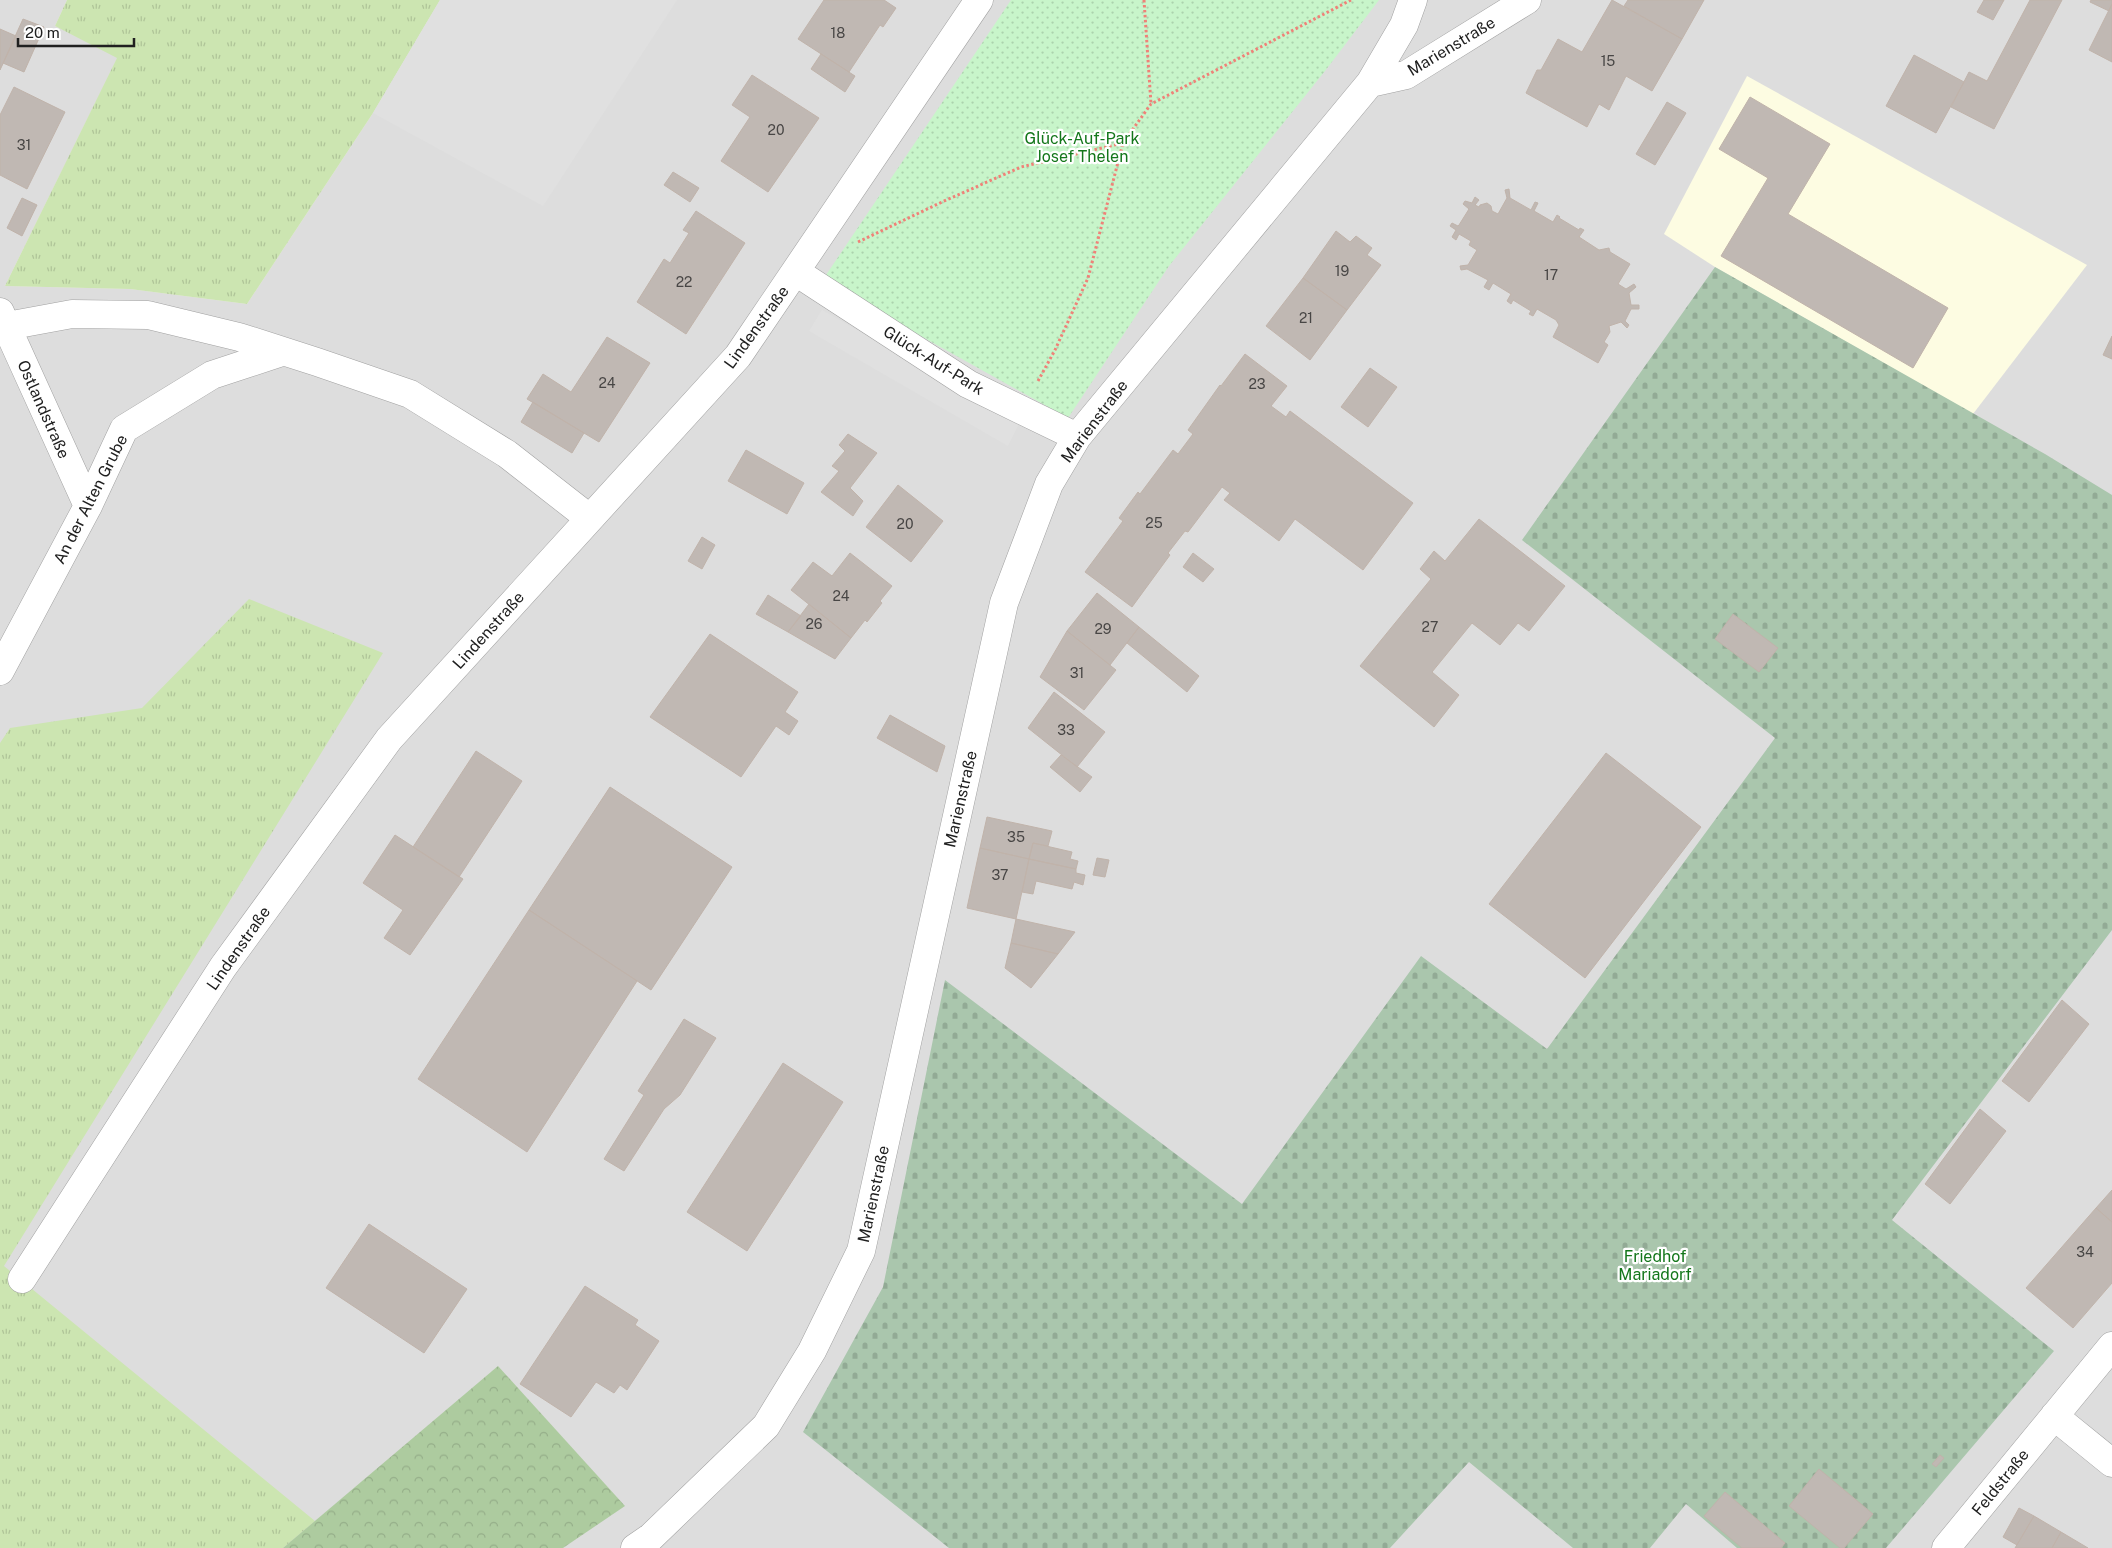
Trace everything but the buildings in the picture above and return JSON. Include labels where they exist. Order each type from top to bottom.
[{"type":"street","name":"Lindenstraße","points":[[22,1279],[223,967],[389,739],[738,356],[979,0]]},
{"type":"street","name":"Marienstraße","points":[[635,1548],[651,1537],[766,1426],[812,1351],[861,1251],[1004,603],[1049,484],[1077,437],[1370,83],[1404,25],[1413,0]]},
{"type":"street","name":"Marienstraße","points":[[1370,83],[1406,74],[1527,0]]},
{"type":"street","name":"Glück-Auf-Park","points":[[796,272],[968,384],[1020,411],[1077,437]]},
{"type":"street","points":[[3,319],[72,314],[148,315],[239,337],[317,362],[410,394],[507,454],[589,518]]},
{"type":"street","name":"Ostlandstraße","points":[[3,319],[88,506]]},
{"type":"street","name":"An der Alten Grube","points":[[0,671],[88,506],[124,429],[212,375],[282,352]]},
{"type":"street","name":"Feldstraße","points":[[1946,1548],[2112,1346]]},
{"type":"street","points":[[2054,1416],[2112,1463]]},
{"type":"path","points":[[1144,0],[1151,104]]},
{"type":"path","points":[[1020,411],[1055,350],[1088,278],[1123,143],[1151,104],[1351,0]]},
{"type":"path","points":[[856,244],[942,202],[1022,167],[1123,143]]},
{"type":"shaded area","points":[[0,0],[67,0],[55,26],[118,57],[5,286],[130,289],[247,304],[373,113],[440,0],[2112,0],[2112,1548],[0,1548]]},
{"type":"shaded area","points":[[440,0],[677,0],[543,206],[373,113]]},
{"type":"shaded area","points":[[1747,76],[2087,265],[1973,414],[1715,267],[1664,234]]},
{"type":"shaded area","points":[[822,310],[1020,422],[1008,446],[809,331]]},
{"type":"green space","points":[[67,0],[440,0],[373,113],[247,304],[130,289],[5,286],[117,58],[55,26]]},
{"type":"green space","name":"Glück-Auf-Park Josef Thelen","points":[[1011,0],[1379,0],[1325,71],[1169,266],[1068,418],[822,281]]},
{"type":"green space","name":"Friedhof Mariadorf","points":[[1715,267],[2045,454],[2112,495],[2112,930],[1892,1220],[2054,1351],[1886,1548],[1737,1548],[1686,1504],[1650,1548],[1573,1548],[1469,1462],[1390,1548],[949,1548],[803,1432],[883,1287],[945,980],[1242,1204],[1421,956],[1547,1049],[1775,738],[1522,540]]},
{"type":"green space","points":[[249,599],[383,653],[4,1266],[315,1521],[283,1548],[0,1548],[0,743],[10,728],[142,708]]},
{"type":"green space","points":[[498,1366],[625,1506],[563,1548],[283,1548]]}]
